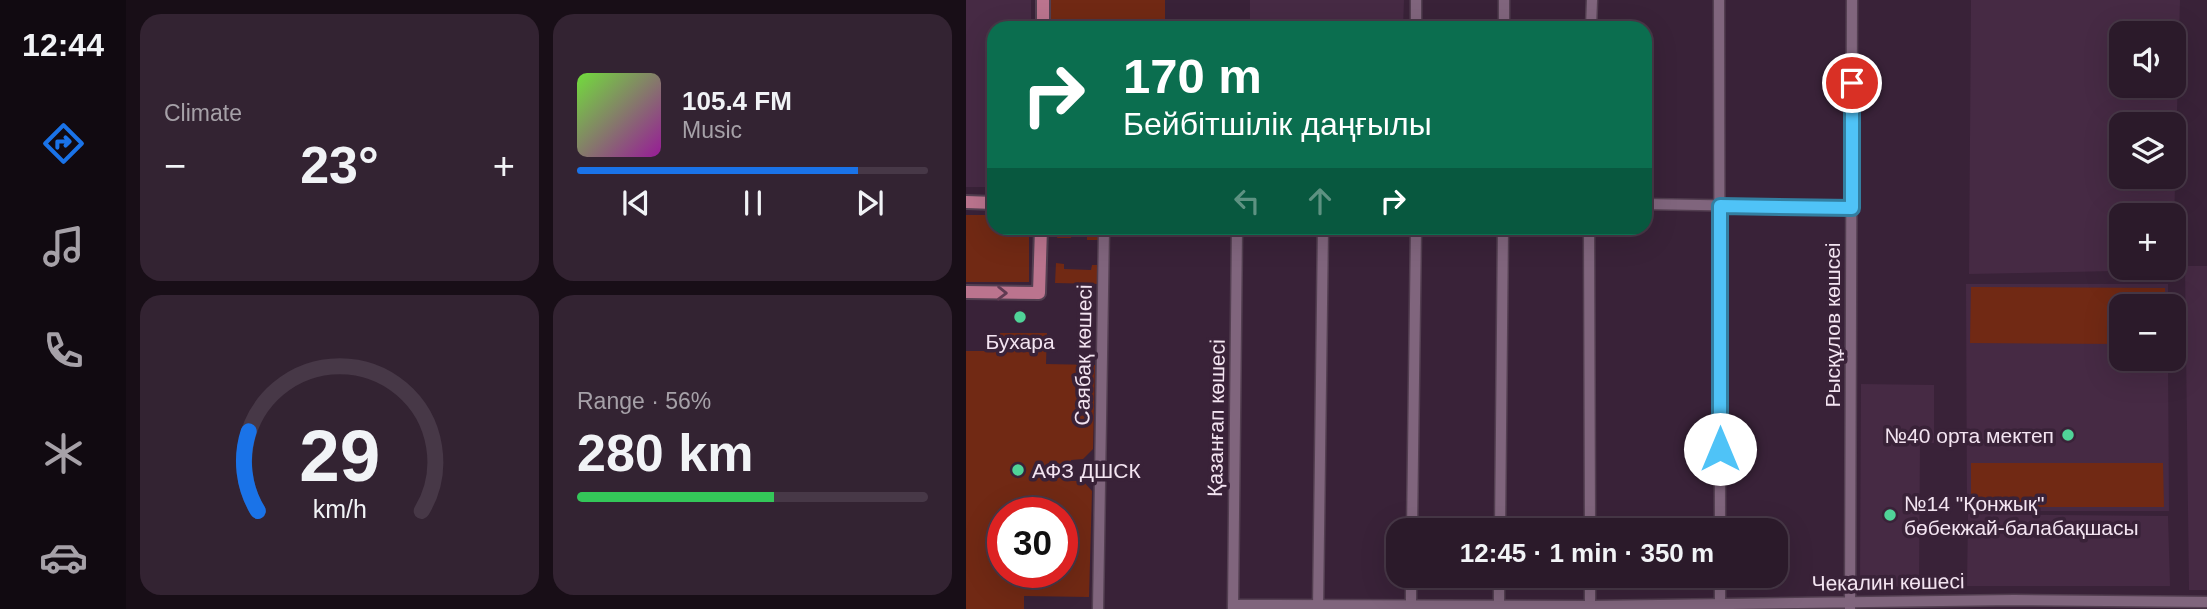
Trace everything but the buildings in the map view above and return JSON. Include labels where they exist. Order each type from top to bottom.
[{"type":"main road","points":[[1043,0],[1043,21]]},
{"type":"main road","points":[[966,202],[987,203]]},
{"type":"main road","points":[[966,292],[1039,293],[1041,235]]},
{"type":"street","points":[[1416,0],[1416,21]]},
{"type":"street","points":[[1504,0],[1504,21]]},
{"type":"street","points":[[1591,21],[1592,0]]},
{"type":"street","points":[[1719,0],[1720,518]]},
{"type":"street","name":"Рысқұлов көшсеі","points":[[1850,605],[1852,0]]},
{"type":"street","points":[[1652,204],[1852,208]]},
{"type":"street","name":"Саябақ көшесі","points":[[1098,609],[1104,235]]},
{"type":"street","name":"Қазанғап көшесі","points":[[1233,607],[1237,235]]},
{"type":"street","points":[[1318,607],[1323,235]]},
{"type":"street","points":[[1412,518],[1416,235]]},
{"type":"street","points":[[1500,518],[1503,235]]},
{"type":"street","points":[[1590,235],[1590,518]]},
{"type":"street","points":[[1410,608],[1411,588]]},
{"type":"street","points":[[1499,588],[1499,607]]},
{"type":"street","points":[[1590,588],[1590,607]]},
{"type":"street","points":[[1720,588],[1720,607]]},
{"type":"street","name":"Чекалин көшесі","points":[[1233,607],[1720,607],[2027,600],[2207,602]]},
{"type":"shaded area","points":[[966,0],[1031,0],[1031,21],[987,21],[987,187],[966,187]]},
{"type":"shaded area","points":[[1051,0],[1165,0],[1165,21],[1051,21]]},
{"type":"shaded area","points":[[1250,0],[1404,0],[1403,21],[1250,21]]},
{"type":"shaded area","points":[[1971,0],[2180,0],[2179,21],[2109,21],[2109,98],[2177,98],[2177,112],[2109,112],[2109,189],[2175,189],[2175,203],[2109,203],[2109,271],[1969,274]]},
{"type":"shaded area","points":[[966,215],[987,215],[987,235],[1029,235],[1029,282],[966,282]]},
{"type":"shaded area","points":[[1058,235],[1072,235],[1071,238],[1057,238]]},
{"type":"shaded area","points":[[1087,235],[1100,235],[1100,240],[1087,240]]},
{"type":"shaded area","points":[[1056,263],[1064,264],[1064,269],[1091,270],[1092,265],[1099,265],[1099,284],[1055,283]]},
{"type":"shaded area","points":[[2186,266],[2207,266],[2207,590],[2189,590]]},
{"type":"shaded area","name":"№40 орта мектеп","points":[[1966,284],[2168,284],[2168,294],[2109,294],[2109,371],[2168,371],[2169,511],[1967,511]]},
{"type":"shaded area","points":[[1971,287],[2165,288],[2165,294],[2109,294],[2109,344],[1970,343]]},
{"type":"shaded area","name":"АФЗ ДШСК","points":[[985,333],[1047,333],[1046,364],[1095,365],[1093,449],[1083,459],[1071,460],[1071,481],[1083,481],[1092,491],[1089,597],[1024,596],[1024,609],[966,609],[966,351],[985,351]]},
{"type":"shaded area","name":"№14 \"Қонжық\" бөбекжай-балабақшасы","points":[[1861,384],[1934,385],[1934,443],[1920,444],[1919,587],[1860,586]]},
{"type":"shaded area","points":[[1971,463],[2163,463],[2164,507],[1971,507]]},
{"type":"shaded area","points":[[1968,514],[2168,516],[2170,586],[1967,586]]},
{"type":"place","name":"Бухара","points":[[1020,317]]},
{"type":"place","name":"№40 орта мектеп","points":[[2068,435]]},
{"type":"place","name":"АФЗ ДШСК","points":[[1018,470]]},
{"type":"place","name":"№14 \"Қонжық\" бөбекжай-балабақшасы","points":[[1890,515]]},
{"type":"route","points":[[1720,449],[1720,206],[1852,208],[1852,83]]}]
